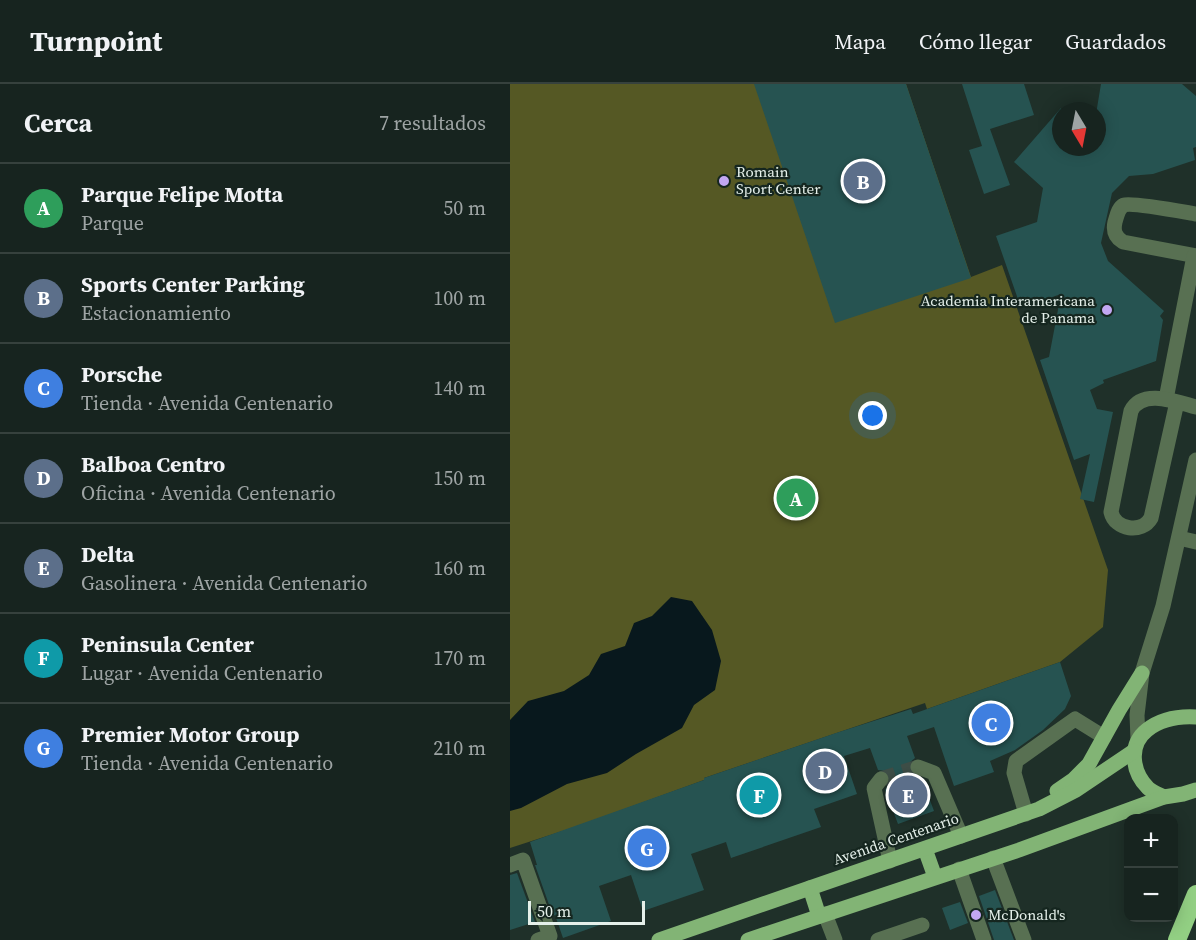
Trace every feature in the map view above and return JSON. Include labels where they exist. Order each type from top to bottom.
[{"type":"highway","points":[[1177,940],[1196,894]]},
{"type":"main road","points":[[1032,811],[1073,780],[1089,764],[1142,673]]},
{"type":"main road","name":"Avenida Centenario","points":[[659,940],[1032,811],[1076,790],[1136,745],[1147,730],[1162,721],[1182,716],[1196,717]]},
{"type":"main road","points":[[1136,745],[1134,762],[1139,777],[1149,790],[1164,797]]},
{"type":"main road","points":[[748,940],[935,878],[1164,797],[1196,790]]},
{"type":"main road","points":[[925,849],[935,878]]},
{"type":"main road","points":[[810,888],[822,915]]},
{"type":"street","points":[[1196,214],[1135,205],[1125,205],[1117,214],[1114,227],[1117,238],[1123,242],[1195,256],[1171,400],[1151,518],[1149,522],[1140,527],[1121,526],[1114,520],[1111,512],[1131,411],[1138,401],[1148,398],[1171,400],[1196,407]]},
{"type":"street","points":[[1136,745],[1142,673],[1163,606],[1196,460]]},
{"type":"street","points":[[1179,538],[1196,542]]},
{"type":"street","points":[[1032,811],[1014,773],[1016,761],[1076,719],[1104,737]]},
{"type":"street","points":[[918,766],[934,773],[961,836]]},
{"type":"street","points":[[881,779],[874,788],[890,861]]},
{"type":"street","points":[[993,858],[1024,940]]},
{"type":"street","points":[[510,865],[523,860],[550,936],[538,940]]},
{"type":"street","points":[[959,869],[984,940]]},
{"type":"street","points":[[822,915],[835,940]]},
{"type":"street","points":[[878,940],[922,925]]},
{"type":"green space","points":[[510,84],[906,84],[971,277],[1002,265],[1108,570],[1103,627],[1060,662],[927,709],[925,703],[704,778],[704,780],[578,826],[510,848]]},
{"type":"shaded area","points":[[671,597],[692,601],[712,630],[721,661],[715,690],[694,705],[682,728],[607,773],[567,784],[521,808],[510,811],[510,720],[528,701],[564,691],[589,675],[601,654],[625,646],[634,623],[652,616]]},
{"type":"building","points":[[754,84],[906,84],[971,278],[835,323]]},
{"type":"building","points":[[962,84],[1024,84],[1034,115],[990,129],[1010,185],[984,194],[969,150],[982,146]]},
{"type":"building","points":[[1101,84],[1182,84],[1196,96],[1196,147],[1193,148],[1195,160],[1153,174],[1129,176],[1112,193],[1101,243],[1108,261],[1164,311],[1160,316],[1163,320],[1156,361],[1103,380],[1104,383],[1090,390],[1097,409],[1113,412],[1094,502],[1080,499],[1090,454],[1074,460],[1040,360],[1049,357],[1061,294],[1021,308],[996,236],[1037,222],[1043,188],[1014,162],[1052,118],[1052,156],[1106,156],[1106,102],[1098,102]]},
{"type":"building","points":[[1060,662],[1071,696],[1065,709],[1043,730],[1015,750],[990,761],[994,772],[954,786],[934,727],[907,736],[915,758],[909,763],[909,769],[914,776],[922,779],[934,811],[898,824],[885,790],[891,781],[890,776],[886,771],[878,770],[870,748],[844,756],[857,794],[814,809],[821,827],[731,858],[726,842],[691,854],[704,890],[643,911],[631,875],[599,886],[611,921],[563,938],[535,865],[537,865],[530,842],[704,780],[704,778],[836,733],[911,709],[913,714]]},
{"type":"building","points":[[517,873],[535,922],[510,930],[510,875]]},
{"type":"building","points":[[995,890],[1014,940],[994,940],[979,896]]},
{"type":"building","points":[[960,902],[968,923],[950,930],[942,908]]},
{"type":"tunnel","points":[[881,779],[918,767]]},
{"type":"place","name":"Romain Sport Center","points":[[724,181]]},
{"type":"place","name":"Sports Center Parking","points":[[863,181]]},
{"type":"place","name":"Academia Interamericana de Panama","points":[[1107,310]]},
{"type":"place","name":"Parque Felipe Motta","points":[[796,498]]},
{"type":"place","name":"Porsche","points":[[991,723]]},
{"type":"place","name":"Balboa Centro","points":[[825,771]]},
{"type":"place","name":"Peninsula Center","points":[[759,795]]},
{"type":"place","name":"Delta","points":[[908,795]]},
{"type":"place","name":"Premier Motor Group","points":[[647,848]]},
{"type":"place","name":"McDonald's","points":[[976,915]]}]
